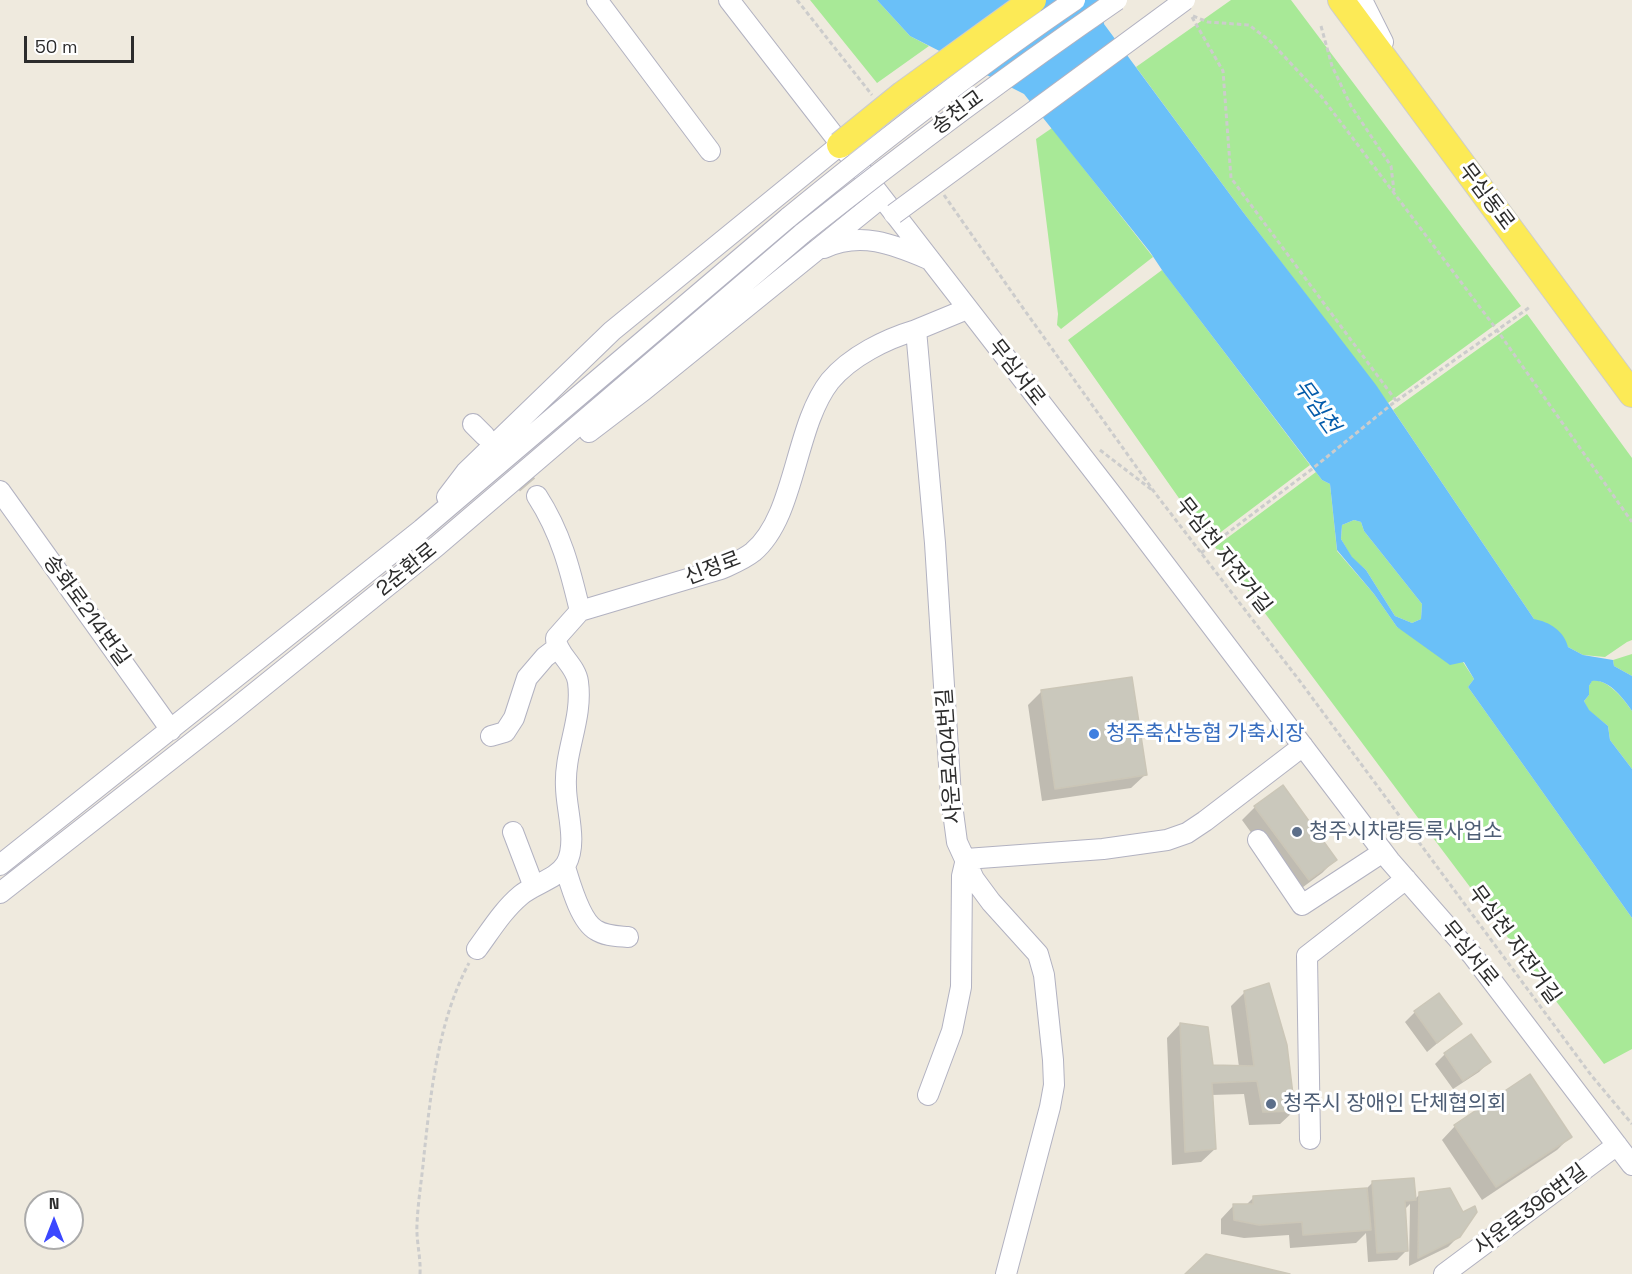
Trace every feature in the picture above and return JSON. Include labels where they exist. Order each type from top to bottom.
[{"type":"main road","points":[[840,145],[903,94],[1033,0]]},
{"type":"main road","name":"무심동로","points":[[1341,0],[1632,394]]},
{"type":"street","points":[[597,0],[710,151]]},
{"type":"street","name":"무심서로","points":[[729,0],[1383,852],[1473,956],[1632,1165]]},
{"type":"street","name":"송천교","points":[[789,217],[879,144],[1019,38],[1075,0]]},
{"type":"street","name":"송천교","points":[[803,233],[891,163],[1005,78],[1117,0]]},
{"type":"street","points":[[894,214],[1185,0]]},
{"type":"street","points":[[1362,0],[1405,88]]},
{"type":"street","points":[[422,529],[466,472],[612,331],[840,145]]},
{"type":"street","points":[[782,194],[808,191],[822,197],[834,215],[833,236]]},
{"type":"street","points":[[401,574],[444,553],[553,460],[644,390],[881,198]]},
{"type":"street","name":"2순환로","points":[[0,865],[422,529],[789,217]]},
{"type":"street","name":"2순환로","points":[[0,893],[230,713],[401,574],[803,233]]},
{"type":"street","points":[[808,256],[834,244],[854,240],[872,240],[890,244],[928,259]]},
{"type":"street","points":[[916,330],[967,309]]},
{"type":"street","name":"신정로","points":[[580,611],[721,570],[754,551],[767,537],[778,516],[815,408],[830,382],[845,366],[868,351],[900,335],[916,330]]},
{"type":"street","name":"사운로404번길","points":[[916,330],[935,543],[951,797],[957,842],[974,879],[991,902],[1038,954],[1044,975],[1053,1060],[1054,1085],[1050,1107],[1006,1274]]},
{"type":"street","name":"송화로214번길","points":[[0,491],[171,730]]},
{"type":"street","points":[[477,949],[502,914],[522,894],[565,867],[571,845],[566,774],[577,725],[580,699],[578,678],[571,663],[558,647],[556,638],[580,611],[559,535],[537,496]]},
{"type":"street","points":[[491,736],[504,732],[514,718],[527,678],[545,657],[558,647]]},
{"type":"street","points":[[928,1095],[952,1031],[961,987],[962,876],[966,859],[1112,848],[1167,840],[1187,833],[1205,821],[1303,746]]},
{"type":"street","points":[[513,832],[534,886]]},
{"type":"street","points":[[1258,840],[1302,905],[1383,852]]},
{"type":"street","points":[[565,867],[574,894],[585,917],[594,929],[628,937]]},
{"type":"street","points":[[1310,1138],[1307,956],[1406,879]]},
{"type":"street","name":"사운로396번길","points":[[1444,1274],[1617,1145]]},
{"type":"path","points":[[797,0],[874,100]]},
{"type":"path","points":[[1397,402],[1231,178],[1223,71],[1191,15],[1208,22],[1249,25],[1270,41],[1321,96],[1497,330],[1632,522]]},
{"type":"path","points":[[1321,26],[1332,66],[1351,106],[1390,166],[1394,193]]},
{"type":"path","name":"무심천 자전거길","points":[[942,192],[1127,455],[1334,726],[1591,1075],[1632,1124]]},
{"type":"path","points":[[1201,553],[1392,405],[1530,308]]},
{"type":"path","points":[[420,1274],[421,1260],[417,1226],[428,1113],[436,1062],[460,981],[477,949]]},
{"type":"green space","points":[[810,0],[877,0],[910,36],[929,46],[877,83]]},
{"type":"green space","points":[[1231,0],[1291,0],[1521,306],[1388,403],[1136,67]]},
{"type":"green space","points":[[1052,128],[1153,257],[1061,329],[1057,325],[1058,314],[1036,139]]},
{"type":"green space","points":[[1162,270],[1310,465],[1209,541],[1068,340]]},
{"type":"green space","points":[[1527,314],[1632,458],[1632,640],[1605,657],[1583,655],[1568,647],[1534,619],[1393,410]]},
{"type":"green space","points":[[1316,472],[1322,480],[1330,484],[1337,551],[1374,594],[1397,627],[1463,662],[1474,679],[1468,687],[1632,918],[1632,1049],[1604,1064],[1215,547]]},
{"type":"green space","points":[[1354,520],[1361,522],[1364,531],[1422,604],[1421,619],[1412,623],[1395,616],[1366,570],[1352,558],[1341,539],[1342,525]]},
{"type":"green space","points":[[1632,654],[1632,676],[1614,666],[1613,660]]},
{"type":"green space","points":[[1592,680],[1610,686],[1632,711],[1632,769],[1610,740],[1608,726],[1588,710],[1584,701],[1589,695]]},
{"type":"water","name":"무심천","points":[[877,0],[1105,0],[1104,24],[1243,212],[1376,385],[1534,619],[1556,628],[1568,647],[1583,655],[1613,660],[1614,666],[1632,676],[1632,711],[1615,690],[1598,681],[1592,681],[1589,686],[1589,695],[1584,701],[1589,710],[1608,726],[1610,740],[1632,769],[1632,918],[1468,687],[1474,679],[1464,662],[1450,665],[1397,627],[1374,594],[1337,550],[1330,484],[1322,480],[1150,252],[1024,94],[910,36]],"holes":[[[1354,520],[1361,522],[1364,531],[1422,604],[1421,619],[1412,623],[1395,616],[1366,570],[1352,557],[1341,539],[1342,525]]]},
{"type":"building","points":[[1132,677],[1147,775],[1055,789],[1041,690]]},
{"type":"building","points":[[1283,785],[1337,860],[1309,880],[1254,806]]},
{"type":"building","points":[[1269,983],[1287,1045],[1295,1111],[1263,1112],[1257,1081],[1212,1083],[1216,1149],[1185,1152],[1180,1023],[1208,1027],[1213,1065],[1254,1066],[1244,991]]},
{"type":"building","points":[[1439,993],[1462,1024],[1437,1043],[1414,1011]]},
{"type":"building","points":[[1471,1034],[1491,1062],[1463,1081],[1444,1053]]},
{"type":"building","points":[[1530,1074],[1572,1137],[1496,1187],[1454,1125]]},
{"type":"building","points":[[1414,1178],[1416,1200],[1405,1201],[1408,1251],[1377,1253],[1372,1181]]},
{"type":"building","points":[[1367,1188],[1371,1230],[1303,1235],[1302,1222],[1259,1225],[1234,1220],[1233,1204],[1253,1204],[1253,1196]]},
{"type":"building","points":[[1450,1188],[1463,1212],[1475,1206],[1477,1212],[1460,1237],[1418,1258],[1419,1192]]},
{"type":"building","points":[[1206,1254],[1290,1274],[1185,1274]]},
{"type":"tunnel","points":[[495,447],[537,496]]},
{"type":"place","name":"청주축산농협 가축시장","points":[[1094,734]]},
{"type":"place","name":"청주시차량등록사업소","points":[[1297,832]]},
{"type":"place","name":"청주시 장애인 단체협의회","points":[[1271,1104]]}]
